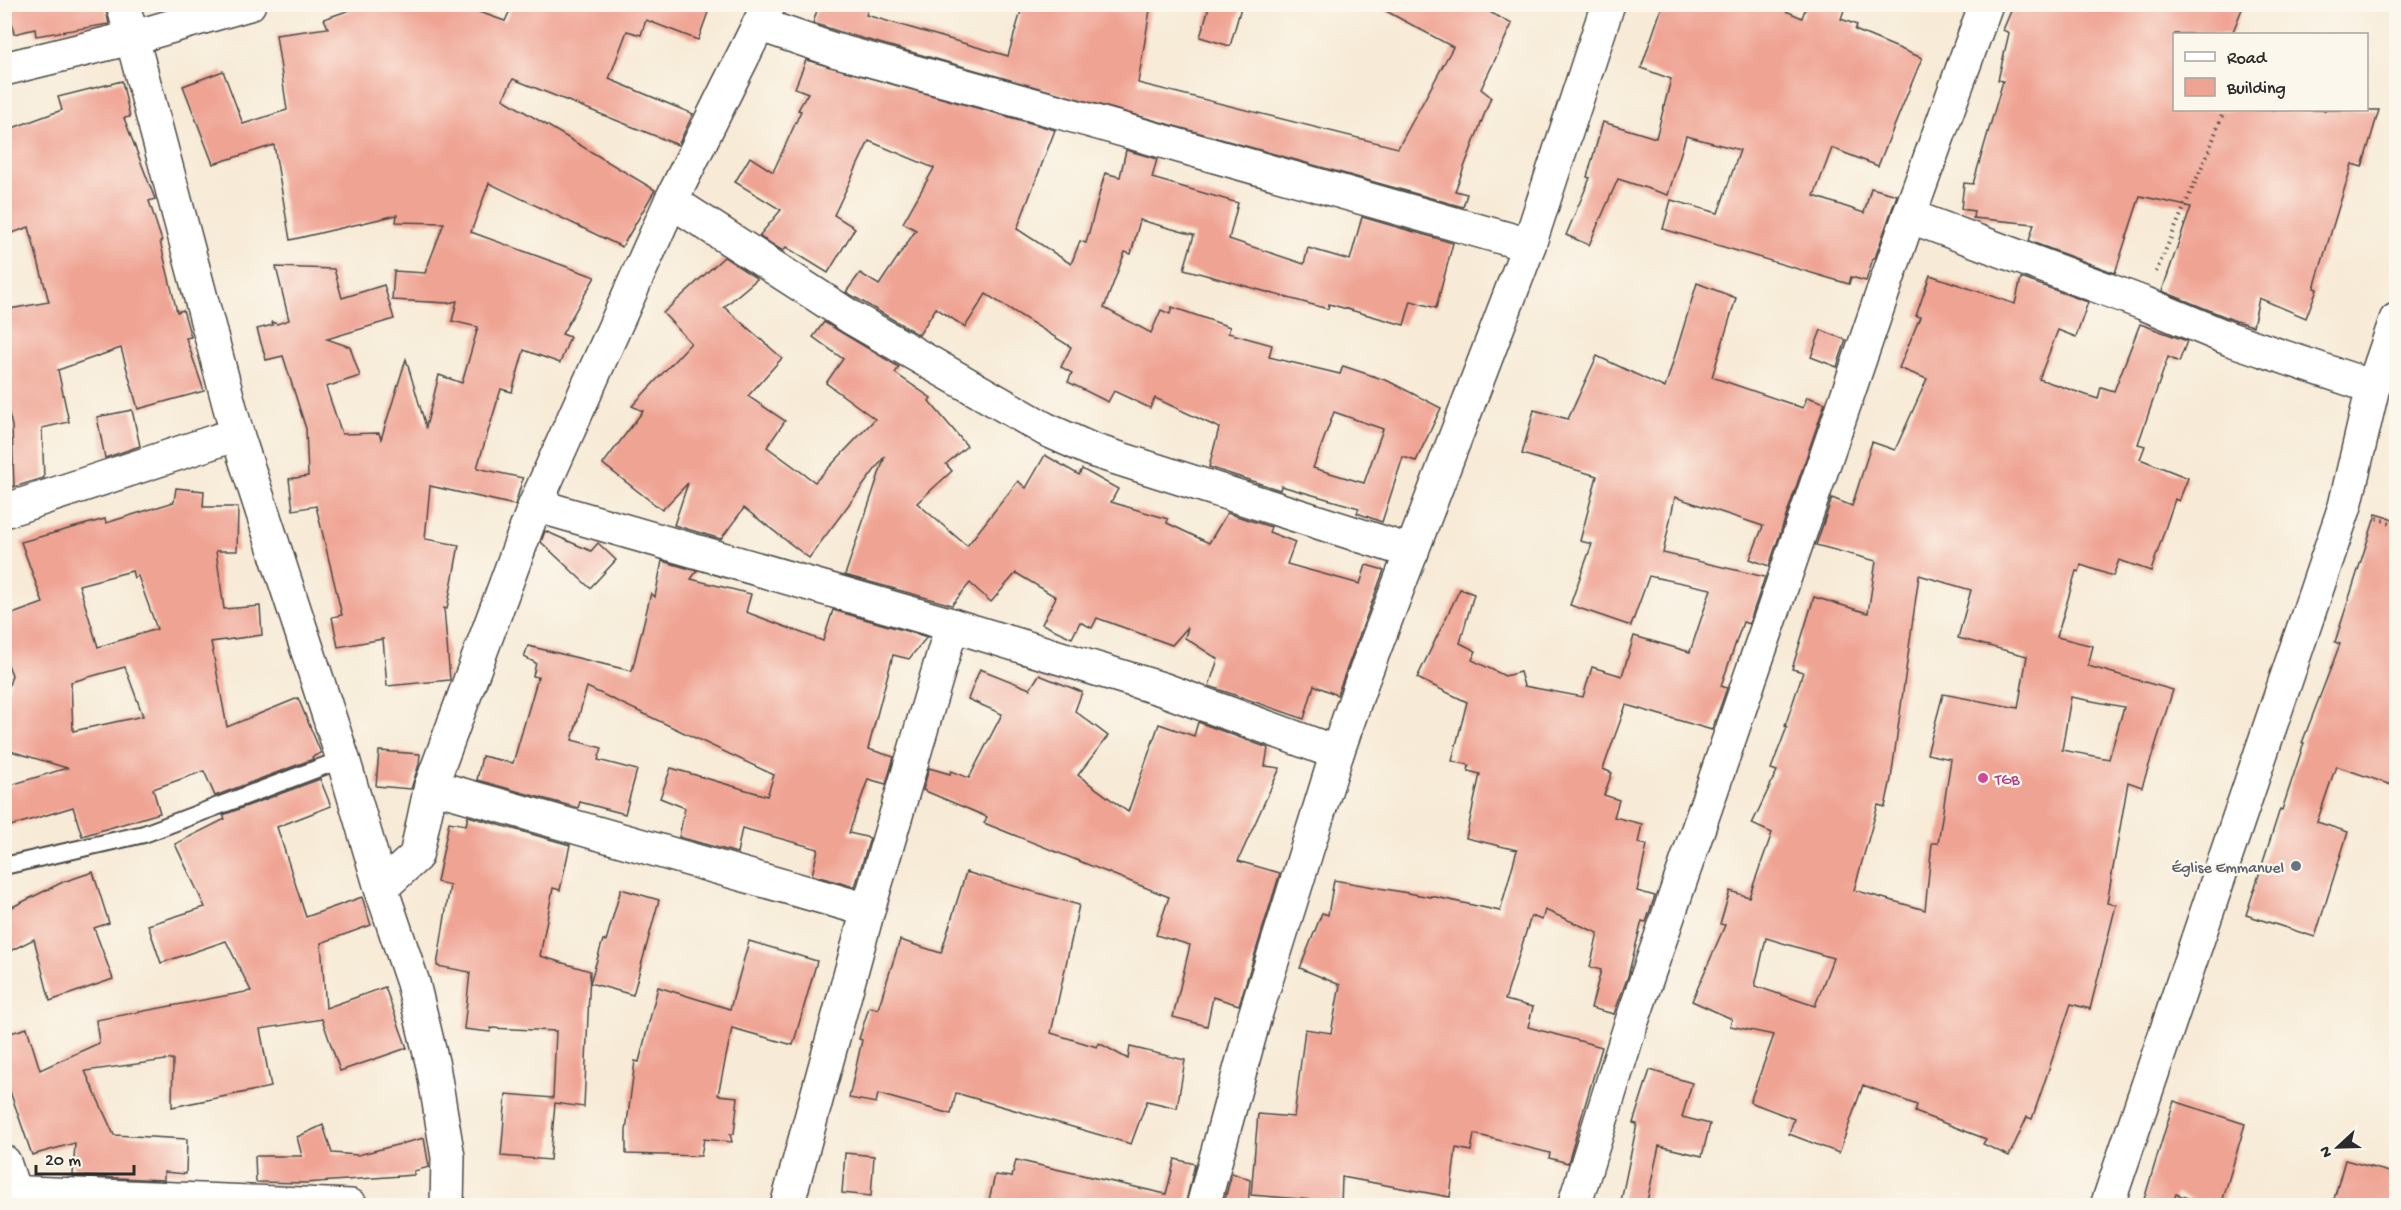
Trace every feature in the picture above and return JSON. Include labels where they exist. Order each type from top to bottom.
[{"type":"main road","points":[[123,4],[237,434],[413,983],[433,1066],[448,1157],[447,1206]]},
{"type":"main road","points":[[4,69],[131,38],[249,4]]},
{"type":"main road","points":[[1203,1206],[1254,1019],[1336,753],[1529,245],[1608,4]]},
{"type":"main road","points":[[1574,1206],[1634,1016],[1909,216],[1986,4]]},
{"type":"main road","points":[[381,888],[416,856],[431,786],[535,505],[671,201],[765,15],[834,51],[1056,111],[1529,245]]},
{"type":"main road","points":[[671,201],[852,318],[1045,429],[1092,450],[1412,552]]},
{"type":"main road","points":[[1909,216],[2143,303],[2230,339],[2373,387]]},
{"type":"main road","points":[[2107,1206],[2345,506],[2373,387],[2397,320]]},
{"type":"main road","points":[[4,511],[237,434]]},
{"type":"main road","points":[[535,505],[952,625],[1162,689],[1336,753]]},
{"type":"main road","points":[[787,1206],[868,910],[952,625]]},
{"type":"main road","points":[[431,786],[868,910]]},
{"type":"main road","points":[[8,1182],[176,1202],[351,1206]]},
{"type":"lane","points":[[4,866],[144,834],[343,759]]},
{"type":"path","points":[[2143,303],[2208,153],[2224,111]]},
{"type":"building","points":[[8,4],[105,4],[109,24],[36,36],[35,29],[14,34]]},
{"type":"building","points":[[367,4],[456,4],[505,21],[513,4],[711,4],[698,40],[646,20],[641,35],[627,31],[609,79],[693,114],[678,145],[513,79],[503,99],[655,190],[622,247],[489,183],[471,232],[595,277],[562,334],[570,337],[560,363],[524,350],[512,392],[501,389],[477,468],[523,478],[515,505],[430,486],[425,539],[459,545],[447,609],[444,608],[450,680],[387,686],[383,639],[338,647],[332,617],[342,615],[316,506],[293,510],[289,479],[308,476],[306,429],[283,356],[266,360],[257,329],[273,325],[272,322],[277,324],[289,320],[276,267],[334,269],[342,298],[384,285],[394,319],[327,339],[350,347],[360,376],[326,387],[342,434],[379,433],[381,439],[406,359],[426,427],[439,375],[462,383],[478,327],[452,321],[457,301],[448,303],[392,300],[394,271],[425,273],[444,223],[396,222],[397,215],[290,240],[274,145],[213,164],[183,86],[223,71],[243,124],[287,110],[276,35],[328,28],[324,19]]},
{"type":"building","points":[[819,4],[870,4],[866,15],[1008,56],[1023,4],[1151,4],[1138,83],[1398,148],[1453,47],[1373,4],[1475,4],[1512,24],[1481,89],[1491,97],[1455,191],[1467,194],[1463,207],[840,32],[813,23]]},
{"type":"building","points":[[1210,4],[1242,4],[1230,46],[1200,37]]},
{"type":"building","points":[[1663,4],[1770,4],[1802,18],[1807,4],[1846,4],[1841,19],[1857,25],[1855,30],[1922,58],[1878,166],[1832,148],[1814,196],[1864,213],[1871,188],[1897,195],[1866,281],[1851,277],[1849,284],[1663,229],[1671,200],[1718,213],[1740,150],[1686,136],[1668,195],[1618,179],[1589,245],[1566,235],[1590,178],[1587,177],[1603,122],[1656,138],[1671,79],[1641,68]]},
{"type":"building","points":[[2014,4],[2244,4],[2232,33],[2173,33],[2173,111],[2379,110],[2362,167],[2352,164],[2314,288],[2317,289],[2306,318],[2259,298],[2253,326],[2162,291],[2191,207],[2140,196],[2115,273],[2029,241],[2034,224],[1973,218],[1974,211],[1961,209],[1964,183],[1973,184],[2003,81],[1998,80],[2009,33],[2003,30]]},
{"type":"building","points":[[806,60],[1055,130],[1017,229],[1071,264],[1080,241],[1086,243],[1105,173],[1120,177],[1126,150],[1157,159],[1152,178],[1238,203],[1229,239],[1304,264],[1308,248],[1350,260],[1362,217],[1453,243],[1436,308],[1411,301],[1404,325],[1329,304],[1328,309],[1184,269],[1194,235],[1140,220],[1131,254],[1125,252],[1104,308],[1151,333],[1161,310],[1170,314],[1172,307],[1230,327],[1228,333],[1272,345],[1269,357],[1340,374],[1343,366],[1388,381],[1441,408],[1416,461],[1403,457],[1382,522],[1357,513],[1359,508],[1281,486],[1280,490],[1209,467],[1219,428],[1155,398],[1150,408],[1114,391],[1108,402],[1068,382],[1072,373],[1061,367],[1071,347],[986,294],[965,327],[936,308],[919,335],[846,292],[860,273],[879,285],[916,230],[903,223],[934,168],[869,141],[834,215],[855,228],[828,273],[786,247],[783,251],[759,236],[781,210],[735,182],[750,157],[773,172],[801,111],[798,110],[808,93],[795,88]],"holes":[[[1334,412],[1383,429],[1364,483],[1313,468]]]},
{"type":"building","points":[[122,81],[130,117],[124,118],[155,199],[149,201],[162,241],[160,241],[177,312],[183,310],[191,337],[186,338],[204,391],[138,409],[121,348],[58,370],[69,422],[42,428],[44,478],[14,487],[12,426],[4,393],[4,310],[49,302],[29,227],[4,236],[4,131],[62,110],[58,97]]},
{"type":"building","points":[[724,257],[757,279],[724,307],[782,358],[748,396],[785,421],[767,447],[815,482],[875,419],[826,383],[843,359],[813,337],[824,322],[899,367],[895,373],[931,398],[929,401],[967,446],[946,464],[952,471],[917,503],[967,546],[1018,481],[1026,488],[1045,455],[1079,475],[1082,469],[1118,489],[1111,502],[1168,519],[1167,523],[1209,543],[1227,513],[1271,527],[1269,532],[1295,542],[1287,564],[1360,584],[1366,565],[1384,570],[1337,695],[1314,685],[1304,719],[1209,686],[1218,659],[1185,638],[1188,627],[1172,645],[1097,618],[1092,628],[1080,622],[1072,638],[1042,624],[1056,597],[1016,573],[991,602],[970,583],[952,605],[845,575],[885,456],[809,558],[744,508],[721,539],[674,525],[688,483],[662,510],[603,464],[643,411],[632,406],[691,343],[663,313]]},
{"type":"building","points":[[1930,275],[2015,304],[2021,278],[2088,302],[2076,337],[2058,330],[2039,379],[2098,399],[2101,387],[2114,391],[2140,324],[2187,341],[2179,362],[2168,357],[2138,444],[2145,446],[2140,459],[2188,478],[2179,501],[2175,499],[2151,571],[2119,560],[2113,576],[2081,565],[2079,572],[2076,571],[2057,637],[2093,646],[2088,666],[2173,690],[2142,787],[2128,782],[2107,903],[2116,905],[2090,1009],[2071,1004],[2032,1119],[2027,1117],[2009,1156],[1983,1144],[1986,1139],[1915,1112],[1917,1105],[1863,1085],[1839,1153],[1789,1134],[1794,1119],[1750,1102],[1774,1035],[1730,1026],[1732,1019],[1692,1001],[1725,925],[1720,924],[1730,891],[1749,897],[1772,833],[1752,824],[1777,771],[1771,769],[1787,727],[1785,726],[1803,672],[1792,669],[1814,597],[1868,613],[1876,561],[1816,545],[1832,498],[1852,506],[1872,442],[1895,450],[1927,379],[1899,368],[1920,317],[1916,316]],"holes":[[[1919,575],[1971,590],[1958,638],[2027,656],[2018,708],[1943,694],[1927,754],[1951,759],[1938,843],[1932,843],[1925,910],[1854,890],[1878,805],[1885,807],[1891,779]],[[2071,697],[2124,707],[2109,759],[2062,750]],[[1766,938],[1833,958],[1815,1006],[1755,986]]]},
{"type":"building","points":[[1697,283],[1736,298],[1712,377],[1803,408],[1807,397],[1825,403],[1769,566],[1750,559],[1763,526],[1675,497],[1663,553],[1765,577],[1749,624],[1743,622],[1721,686],[1727,688],[1712,730],[1626,705],[1603,769],[1612,773],[1604,795],[1619,800],[1614,817],[1642,824],[1638,843],[1647,845],[1637,891],[1655,896],[1646,922],[1642,921],[1628,976],[1614,1014],[1591,1008],[1601,970],[1590,967],[1598,933],[1545,910],[1542,920],[1531,916],[1505,1000],[1533,1007],[1528,1027],[1602,1047],[1568,1163],[1549,1158],[1550,1153],[1474,1134],[1471,1151],[1456,1148],[1450,1197],[1342,1177],[1341,1206],[1312,1206],[1312,1200],[1251,1195],[1258,1114],[1294,1117],[1305,1029],[1331,1033],[1340,985],[1300,968],[1322,913],[1328,915],[1334,880],[1431,896],[1500,911],[1517,850],[1466,838],[1480,774],[1468,771],[1469,765],[1452,761],[1467,702],[1417,678],[1460,589],[1474,594],[1460,643],[1476,651],[1472,660],[1505,676],[1520,672],[1524,686],[1583,697],[1592,667],[1622,676],[1634,636],[1690,652],[1711,589],[1649,576],[1631,626],[1570,605],[1592,544],[1580,541],[1597,476],[1522,454],[1534,410],[1568,419],[1597,356],[1665,388]]},
{"type":"building","points":[[1821,330],[1846,340],[1837,367],[1811,357]]},
{"type":"building","points":[[132,410],[140,446],[105,458],[97,417]]},
{"type":"building","points":[[176,488],[204,491],[203,507],[238,507],[237,551],[216,551],[224,609],[260,606],[262,635],[211,642],[227,727],[298,698],[321,753],[312,757],[313,759],[215,796],[204,771],[153,789],[160,813],[82,836],[73,807],[4,828],[4,787],[67,768],[4,749],[4,703],[12,675],[4,654],[4,617],[43,603],[21,542],[105,519],[106,523],[174,502]],"holes":[[[132,571],[134,578],[138,576],[157,629],[98,647],[79,585]],[[125,667],[143,716],[73,731],[71,682]]]},
{"type":"building","points":[[2376,514],[2397,520],[2397,787],[2336,766],[2317,822],[2348,832],[2315,937],[2246,915],[2304,743],[2302,743],[2340,644],[2335,642]]},
{"type":"building","points":[[545,531],[591,551],[598,543],[616,560],[590,588],[541,542]]},
{"type":"building","points":[[662,561],[697,571],[691,579],[751,594],[746,612],[823,641],[833,610],[927,637],[909,659],[893,655],[868,749],[894,757],[886,784],[868,779],[849,833],[870,838],[855,887],[812,875],[818,849],[742,828],[737,853],[679,837],[685,808],[660,798],[671,768],[767,796],[774,775],[587,687],[572,740],[602,748],[598,760],[637,770],[625,814],[580,802],[578,808],[477,780],[482,756],[513,763],[538,677],[533,676],[536,663],[524,657],[528,646],[632,671],[651,593],[655,597]]},
{"type":"building","points":[[980,669],[1030,689],[1039,675],[1082,692],[1075,711],[1108,736],[1078,775],[1128,812],[1159,724],[1194,736],[1198,722],[1268,748],[1265,766],[1280,768],[1238,861],[1280,873],[1239,1005],[1213,997],[1207,1026],[1173,1017],[1190,945],[1156,935],[1169,897],[984,823],[987,817],[923,790],[929,768],[950,774],[951,771],[969,778],[1002,714],[968,699]]},
{"type":"building","points":[[379,751],[420,754],[411,789],[376,786]]},
{"type":"building","points":[[320,779],[331,806],[277,827],[306,917],[362,897],[371,925],[321,943],[326,1008],[385,987],[407,1048],[340,1071],[322,1019],[260,1029],[271,1087],[172,1107],[173,1059],[85,1071],[114,1135],[187,1139],[186,1174],[164,1172],[164,1180],[73,1176],[75,1143],[32,1155],[4,1074],[4,1035],[27,1028],[40,1070],[99,1043],[96,1020],[251,991],[226,941],[161,963],[148,925],[205,907],[175,844],[225,819],[223,815]]},
{"type":"building","points":[[468,816],[570,845],[560,890],[553,888],[540,956],[590,971],[584,1107],[555,1103],[550,1160],[501,1156],[506,1094],[553,1098],[556,1031],[491,1028],[490,1032],[464,1029],[470,972],[437,966],[450,885],[437,882],[449,822],[466,825]]},
{"type":"building","points":[[93,872],[109,923],[94,928],[113,979],[50,1001],[34,939],[4,954],[4,911],[63,882]]},
{"type":"building","points":[[966,872],[1079,905],[1051,1033],[1097,1047],[1099,1043],[1128,1059],[1130,1047],[1185,1060],[1177,1108],[1147,1101],[1131,1144],[956,1093],[951,1114],[878,1094],[876,1103],[849,1098],[862,1040],[859,1039],[869,1007],[878,1009],[900,940],[941,953]]},
{"type":"building","points":[[621,889],[659,900],[633,995],[590,983],[603,940],[606,941]]},
{"type":"building","points":[[749,941],[817,961],[793,1045],[732,1028],[718,1095],[738,1097],[734,1134],[730,1134],[732,1142],[704,1139],[701,1156],[626,1154],[626,1131],[635,1061],[639,1062],[658,987],[730,1009]]},
{"type":"building","points":[[1650,1070],[1692,1083],[1682,1117],[1710,1124],[1702,1156],[1659,1146],[1646,1206],[1620,1206],[1637,1124],[1633,1123]]},
{"type":"building","points":[[2174,1101],[2245,1124],[2221,1206],[2211,1206],[2176,1194],[2172,1206],[2142,1206]]},
{"type":"building","points":[[323,1125],[332,1153],[358,1155],[424,1138],[429,1167],[414,1171],[414,1175],[305,1183],[256,1182],[255,1156],[302,1156],[297,1137]]},
{"type":"building","points":[[845,1153],[874,1156],[871,1196],[842,1193]]},
{"type":"building","points":[[1175,1159],[1195,1164],[1185,1206],[1014,1206],[989,1200],[995,1175],[1012,1177],[1016,1160],[1166,1194]]},
{"type":"building","points":[[2345,1160],[2397,1174],[2397,1184],[2391,1206],[2332,1206]]},
{"type":"building","points":[[1232,1173],[1250,1180],[1248,1206],[1223,1206]]},
{"type":"place","name":"TGB","points":[[1983,778]]},
{"type":"place","name":"Église Emmanuel","points":[[2296,866]]}]
